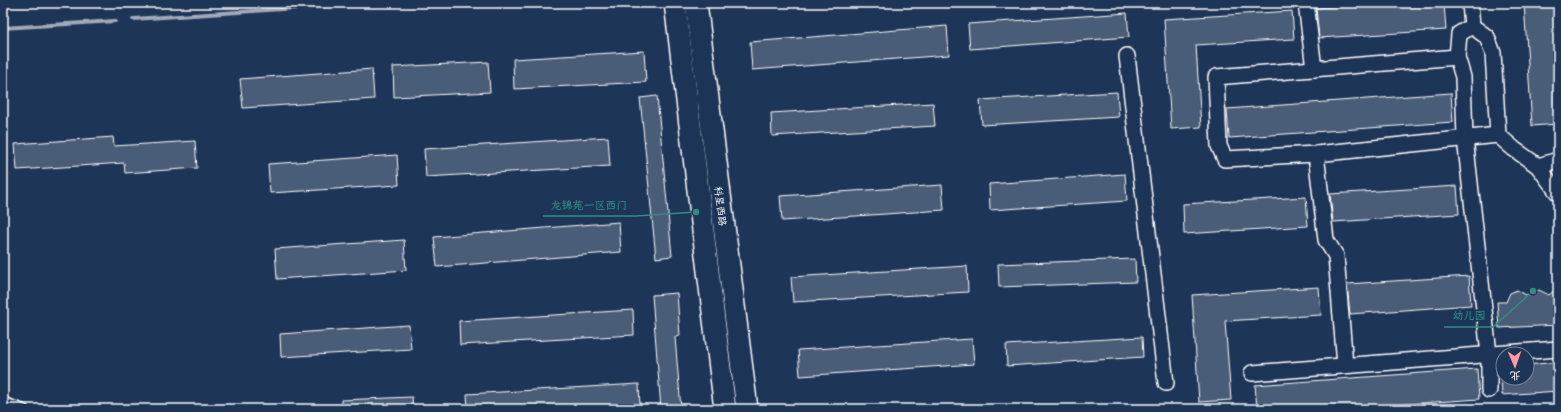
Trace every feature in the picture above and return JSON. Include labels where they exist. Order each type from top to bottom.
[{"type":"street","name":"科星西路","points":[[675,3],[725,409]]},
{"type":"street","name":"科星西路","points":[[696,3],[746,409]]},
{"type":"street","points":[[1306,3],[1314,69]]},
{"type":"street","points":[[1470,3],[1472,26],[1487,37],[1493,53],[1498,135],[1514,149],[1538,166],[1558,193]]},
{"type":"street","points":[[1472,26],[1459,34],[1457,57],[1463,77],[1465,138],[1489,354],[1489,390]]},
{"type":"street","points":[[1127,56],[1166,383]]},
{"type":"street","points":[[1457,57],[1216,77],[1220,146],[1225,160],[1316,154],[1498,135]]},
{"type":"street","points":[[1316,154],[1326,240],[1336,256],[1345,365]]},
{"type":"street","points":[[1538,166],[1558,160]]},
{"type":"street","points":[[1252,373],[1558,349]]},
{"type":"lane","points":[[3,401],[25,409]]},
{"type":"building","points":[[1385,3],[1444,3],[1446,30],[1319,38],[1316,8]]},
{"type":"building","points":[[1524,3],[1558,3],[1558,18],[1554,18],[1558,74],[1558,124],[1532,126]]},
{"type":"building","points":[[1292,11],[1294,39],[1196,45],[1201,127],[1171,129],[1164,19]]},
{"type":"building","points":[[1127,13],[1129,37],[970,49],[968,24]]},
{"type":"building","points":[[947,26],[949,55],[752,70],[750,42]]},
{"type":"building","points":[[644,51],[646,82],[514,89],[513,59]]},
{"type":"building","points":[[488,62],[490,92],[394,97],[393,67]]},
{"type":"building","points":[[372,69],[374,99],[243,108],[240,79]]},
{"type":"building","points":[[1117,92],[1119,117],[982,125],[980,100]]},
{"type":"building","points":[[1451,93],[1453,122],[1229,138],[1227,109]]},
{"type":"building","points":[[657,96],[672,256],[656,258],[640,98]]},
{"type":"building","points":[[933,103],[935,126],[772,136],[771,113]]},
{"type":"building","points":[[113,137],[114,146],[195,141],[197,168],[125,173],[124,163],[17,170],[15,144]]},
{"type":"building","points":[[608,137],[610,166],[426,177],[424,149]]},
{"type":"building","points":[[397,155],[399,185],[270,193],[268,164]]},
{"type":"building","points":[[1125,174],[1127,201],[990,210],[989,184]]},
{"type":"building","points":[[942,185],[944,210],[782,221],[780,196]]},
{"type":"building","points":[[1457,186],[1459,214],[1333,222],[1330,194]]},
{"type":"building","points":[[1306,197],[1308,226],[1184,234],[1183,204]]},
{"type":"building","points":[[619,222],[621,252],[437,267],[434,237]]},
{"type":"building","points":[[404,240],[406,270],[277,279],[275,249]]},
{"type":"building","points":[[1135,259],[1136,282],[999,287],[998,264]]},
{"type":"building","points":[[967,266],[968,292],[793,302],[791,277]]},
{"type":"building","points":[[1469,276],[1471,305],[1350,314],[1347,284]]},
{"type":"building","points":[[1319,287],[1321,315],[1225,321],[1231,400],[1199,402],[1192,295]]},
{"type":"building","points":[[1558,287],[1558,325],[1499,328],[1497,302],[1506,302],[1510,293],[1517,290],[1526,295],[1539,290],[1549,295]]},
{"type":"building","points":[[677,293],[680,336],[675,337],[681,409],[661,409],[652,295]]},
{"type":"building","points":[[633,310],[634,335],[460,345],[459,321]]},
{"type":"building","points":[[409,325],[411,349],[281,357],[280,334]]},
{"type":"building","points":[[1142,337],[1143,357],[1007,366],[1006,345]]},
{"type":"building","points":[[972,339],[974,364],[800,376],[798,350]]},
{"type":"building","points":[[1558,362],[1558,391],[1502,395],[1501,386],[1535,386],[1535,364]]},
{"type":"building","points":[[1477,369],[1479,399],[1334,409],[1257,409],[1255,385]]},
{"type":"building","points":[[639,384],[640,408],[468,409],[467,394]]},
{"type":"building","points":[[412,397],[413,409],[341,409],[341,400]]},
{"type":"waterway","points":[[133,19],[371,3]]},
{"type":"waterway","points":[[3,28],[115,21]]},
{"type":"place","name":"龙锦苑一区西门","points":[[696,212]]},
{"type":"place","name":"幼儿园","points":[[1533,291]]}]
